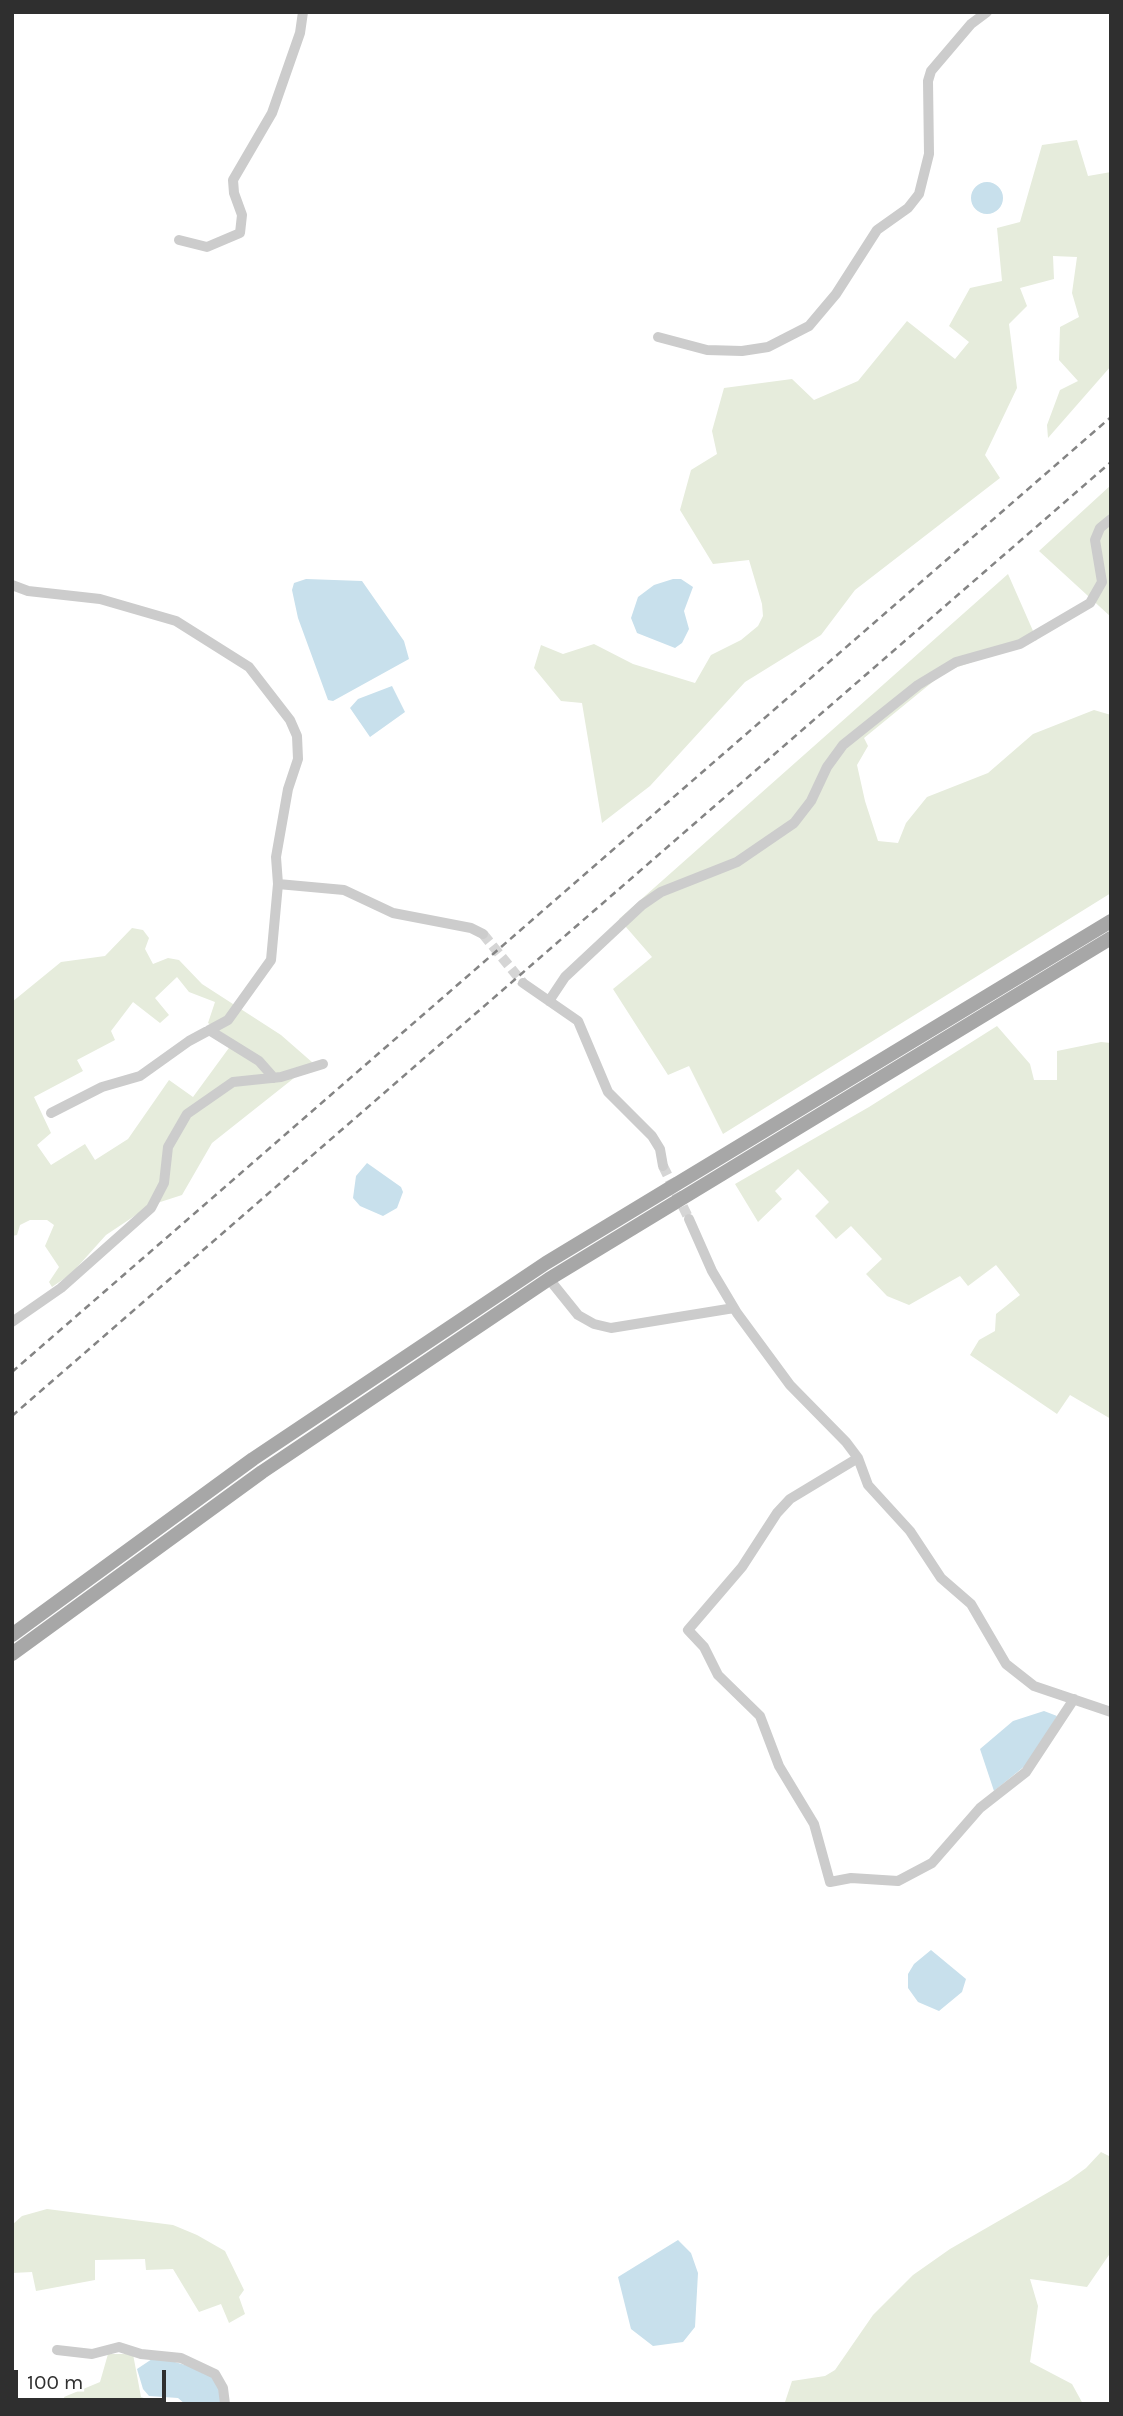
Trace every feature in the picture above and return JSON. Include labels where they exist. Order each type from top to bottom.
[{"type":"main road","points":[[12,1635],[264,1451],[546,1263],[1111,920]]},
{"type":"main road","points":[[12,1654],[250,1479],[549,1279],[1111,938]]},
{"type":"street","points":[[179,240],[207,247],[240,233],[242,215],[234,193],[233,180],[272,113],[300,33],[303,12]]},
{"type":"street","points":[[658,337],[707,350],[733,352],[768,347],[809,326],[836,294],[877,230],[908,208],[919,194],[929,154],[928,81],[932,71],[971,24],[987,12]]},
{"type":"street","points":[[549,1001],[565,977],[656,895],[737,862],[794,823],[811,801],[827,767],[843,745],[918,685],[956,662],[1020,645],[1090,603],[1102,582],[1095,540],[1100,528],[1111,519]]},
{"type":"street","points":[[12,585],[28,591],[100,599],[176,621],[248,667],[290,720],[297,736],[298,759],[288,789],[275,857],[278,884],[271,960],[228,1020],[188,1041],[141,1076],[102,1087],[51,1113]]},
{"type":"street","points":[[278,884],[344,890],[393,913],[471,928],[483,934]]},
{"type":"street","points":[[523,983],[578,1021],[608,1092],[652,1136],[660,1149],[663,1166]]},
{"type":"street","points":[[209,1030],[258,1061],[274,1078]]},
{"type":"street","points":[[12,1322],[61,1288],[150,1208],[162,1189],[168,1147],[187,1114],[233,1082],[274,1078],[323,1063]]},
{"type":"street","points":[[689,1219],[712,1271],[734,1308],[789,1385],[858,1458],[868,1485],[910,1531],[941,1578],[971,1604],[1006,1664],[1024,1681],[1111,1713]]},
{"type":"street","points":[[549,1279],[578,1315],[602,1326],[627,1327],[734,1308]]},
{"type":"street","points":[[858,1458],[800,1493],[777,1513],[742,1567],[688,1630],[704,1647],[719,1675],[760,1716],[779,1766],[814,1824],[830,1882],[852,1878],[898,1881],[932,1863],[980,1808],[1026,1772],[1074,1699]]},
{"type":"street","points":[[57,2350],[92,2354],[119,2347],[138,2353],[181,2358],[215,2374],[223,2388],[226,2404]]},
{"type":"green space","points":[[1077,140],[1088,176],[1111,172],[1111,366],[1048,438],[1047,425],[1060,390],[1078,381],[1059,360],[1060,327],[1079,317],[1072,293],[1077,257],[1053,256],[1054,279],[1020,288],[1027,306],[1009,324],[1017,388],[985,455],[1000,478],[855,590],[821,635],[745,682],[650,786],[602,823],[582,703],[561,701],[534,668],[541,645],[563,654],[594,644],[633,664],[695,683],[711,655],[741,640],[758,626],[763,616],[762,604],[749,560],[713,564],[680,510],[691,470],[717,454],[712,431],[724,388],[792,379],[814,400],[858,381],[907,321],[955,359],[969,342],[949,326],[970,288],[1002,281],[997,228],[1020,222],[1042,145]]},
{"type":"green space","points":[[1111,485],[1111,617],[1039,551]]},
{"type":"green space","points":[[1008,574],[1037,640],[946,671],[864,738],[868,746],[857,765],[865,801],[878,841],[898,843],[906,823],[927,797],[988,773],[1033,734],[1094,710],[1111,715],[1111,893],[723,1134],[689,1066],[668,1075],[613,989],[652,957],[619,919]]},
{"type":"green space","points":[[132,928],[143,930],[149,938],[145,949],[153,964],[168,958],[179,960],[202,984],[281,1035],[313,1063],[212,1143],[182,1195],[151,1205],[106,1235],[71,1274],[52,1287],[49,1282],[59,1267],[45,1246],[54,1225],[47,1220],[30,1220],[20,1225],[17,1235],[12,1236],[12,1002],[61,962],[105,956]],"holes":[[[177,977],[189,992],[215,1002],[208,1023],[234,1041],[193,1097],[169,1080],[128,1139],[95,1160],[85,1144],[51,1165],[37,1145],[51,1133],[34,1097],[83,1071],[77,1060],[115,1040],[111,1031],[133,1002],[160,1023],[169,1015],[155,998]]]},
{"type":"green space","points":[[997,1026],[1030,1064],[1034,1080],[1057,1080],[1057,1051],[1101,1042],[1111,1043],[1111,1419],[1070,1395],[1057,1414],[970,1355],[979,1340],[995,1331],[996,1314],[1020,1295],[996,1265],[968,1286],[960,1276],[909,1305],[887,1296],[866,1274],[882,1259],[851,1226],[836,1239],[815,1216],[829,1202],[798,1169],[775,1191],[782,1199],[758,1222],[735,1184],[869,1107]]},
{"type":"green space","points":[[1101,2152],[1111,2157],[1111,2252],[1087,2287],[1030,2279],[1038,2306],[1030,2362],[1072,2384],[1083,2404],[785,2402],[792,2381],[825,2376],[835,2370],[873,2315],[913,2275],[950,2249],[1068,2181],[1086,2168]]},
{"type":"green space","points":[[47,2209],[173,2225],[197,2235],[225,2251],[244,2290],[239,2297],[245,2314],[229,2323],[221,2304],[199,2312],[173,2269],[146,2270],[145,2259],[95,2260],[95,2280],[36,2291],[32,2272],[12,2273],[12,2225],[22,2216]]},
{"type":"green space","points":[[108,2354],[133,2354],[141,2397],[161,2404],[66,2404],[64,2397],[100,2382]]},
{"type":"water","points":[[987,182],[998,187],[1003,198],[998,209],[987,214],[976,209],[971,198],[976,187]]},
{"type":"water","points":[[306,579],[362,581],[404,641],[409,659],[333,701],[328,700],[298,618],[292,590],[294,583]]},
{"type":"water","points":[[681,579],[693,587],[684,611],[689,629],[682,643],[675,648],[637,633],[631,618],[638,597],[654,585]]},
{"type":"water","points":[[392,686],[405,712],[370,737],[350,708],[358,699]]},
{"type":"water","points":[[367,1163],[401,1187],[403,1192],[397,1208],[383,1216],[360,1206],[353,1198],[356,1176]]},
{"type":"water","points":[[1044,1711],[1057,1716],[1031,1761],[994,1791],[980,1749],[1013,1721]]},
{"type":"water","points":[[931,1950],[966,1979],[962,1992],[939,2011],[918,2002],[908,1988],[908,1974],[914,1964]]},
{"type":"water","points":[[678,2240],[691,2253],[698,2273],[695,2327],[683,2342],[653,2346],[631,2329],[618,2277]]},
{"type":"water","points":[[152,2359],[168,2360],[209,2372],[219,2385],[222,2404],[185,2404],[178,2398],[149,2396],[143,2389],[137,2369]]},
{"type":"tunnel","points":[[483,934],[523,983]]},
{"type":"tunnel","points":[[663,1166],[689,1219]]},
{"type":"railway","points":[[12,1372],[1111,417]]},
{"type":"railway","points":[[12,1416],[1111,462]]}]
